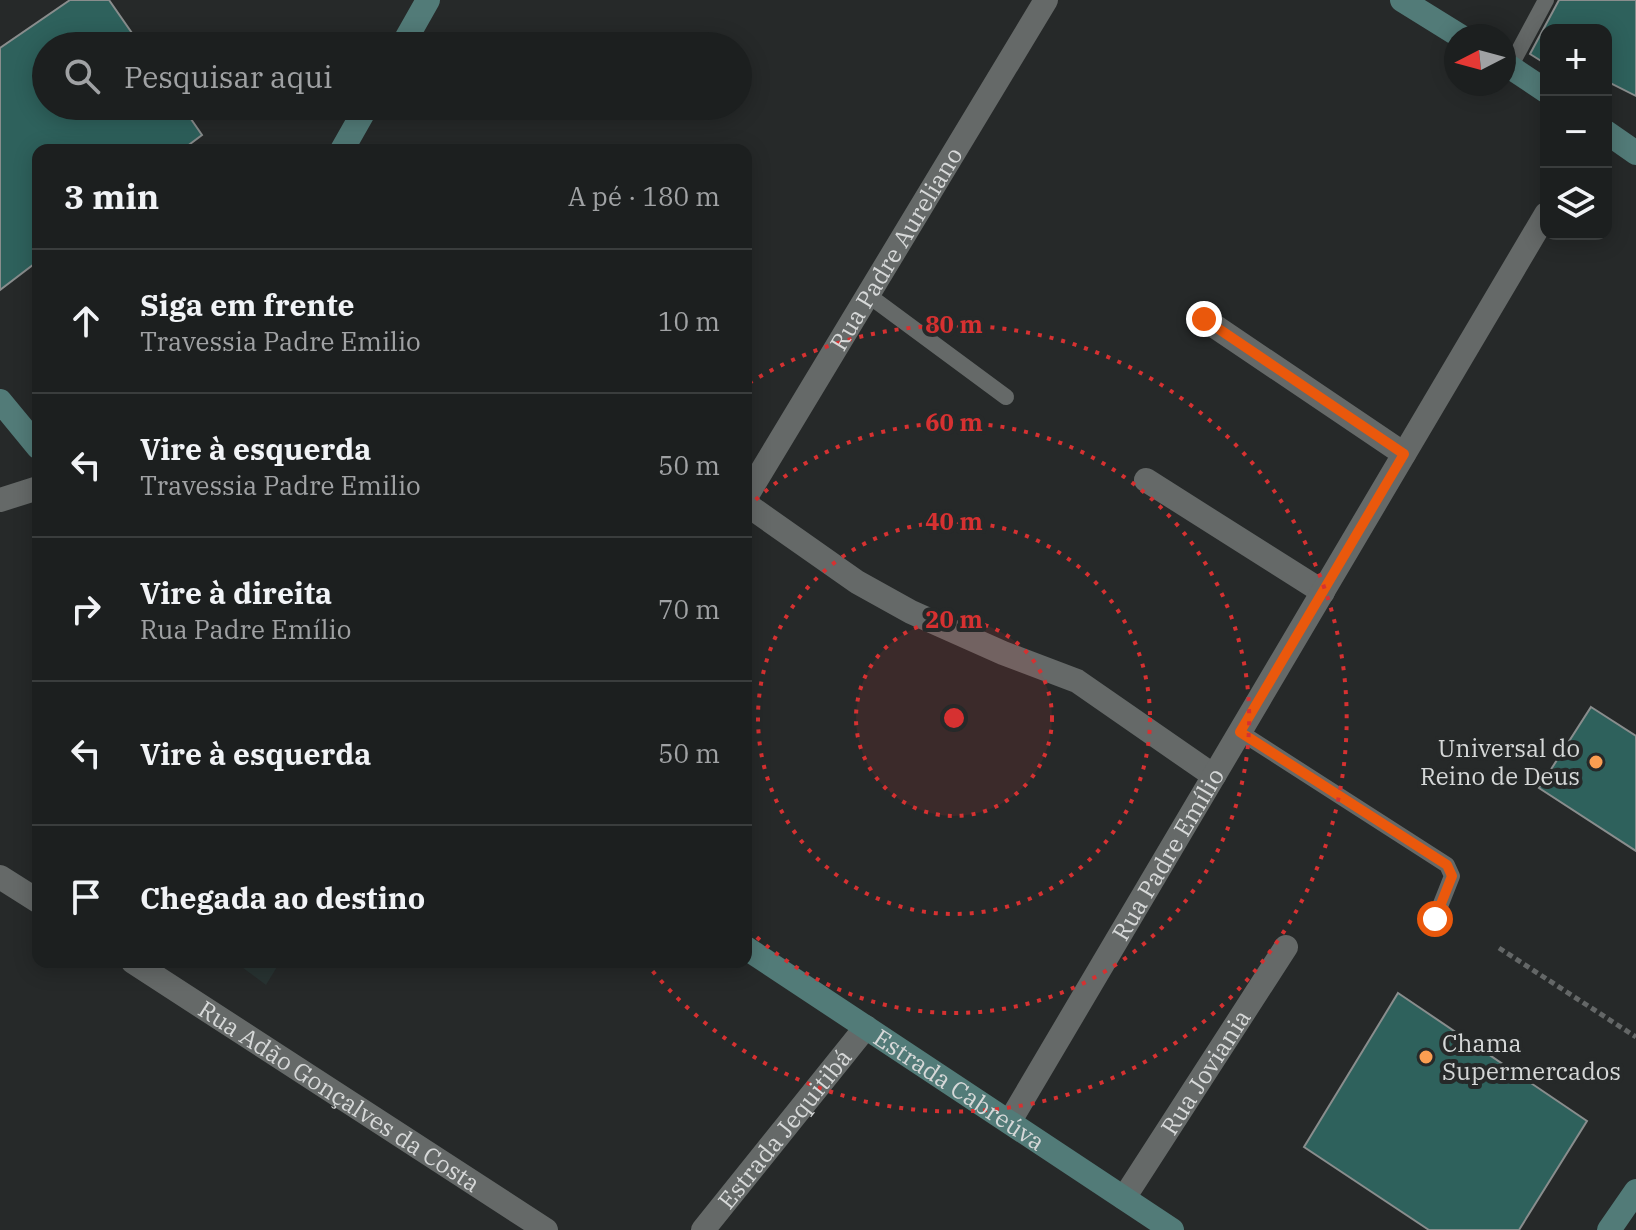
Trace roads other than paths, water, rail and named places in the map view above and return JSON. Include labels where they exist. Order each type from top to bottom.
[{"type":"main road","points":[[410,32],[428,0]]},
{"type":"main road","points":[[1402,0],[1444,26]]},
{"type":"main road","points":[[1516,71],[1540,87]]},
{"type":"main road","points":[[345,144],[359,120]]},
{"type":"main road","points":[[1612,136],[1636,153]]},
{"type":"main road","points":[[0,401],[32,440]]},
{"type":"main road","name":"Estrada Cabreúva","points":[[752,952],[1172,1230]]},
{"type":"main road","points":[[1609,1230],[1636,1191]]},
{"type":"street","name":"Rua Padre Aureliano","points":[[752,487],[1046,0]]},
{"type":"street","name":"Rua Padre Emílio","points":[[1010,1121],[1540,224]]},
{"type":"street","points":[[1204,319],[1404,454]]},
{"type":"street","points":[[1146,480],[1323,592]]},
{"type":"street","points":[[0,500],[32,490]]},
{"type":"street","points":[[752,508],[857,582],[911,612],[1077,681],[1214,776]]},
{"type":"street","points":[[0,877],[32,897]]},
{"type":"street","name":"Rua Joviania","points":[[1124,1198],[1286,947]]},
{"type":"street","name":"Rua Adão Gonçalves da Costa","points":[[142,968],[546,1230]]},
{"type":"street","name":"Estrada Jequitibá","points":[[703,1230],[866,1027]]},
{"type":"lane","points":[[1516,50],[1546,0]]},
{"type":"lane","points":[[868,295],[1006,397]]},
{"type":"lane","points":[[1240,732],[1447,865],[1452,876],[1435,919]]},
{"type":"place","name":"Universal do Reino de Deus","points":[[1596,762]]},
{"type":"place","name":"Chama Supermercados","points":[[1426,1057]]}]
